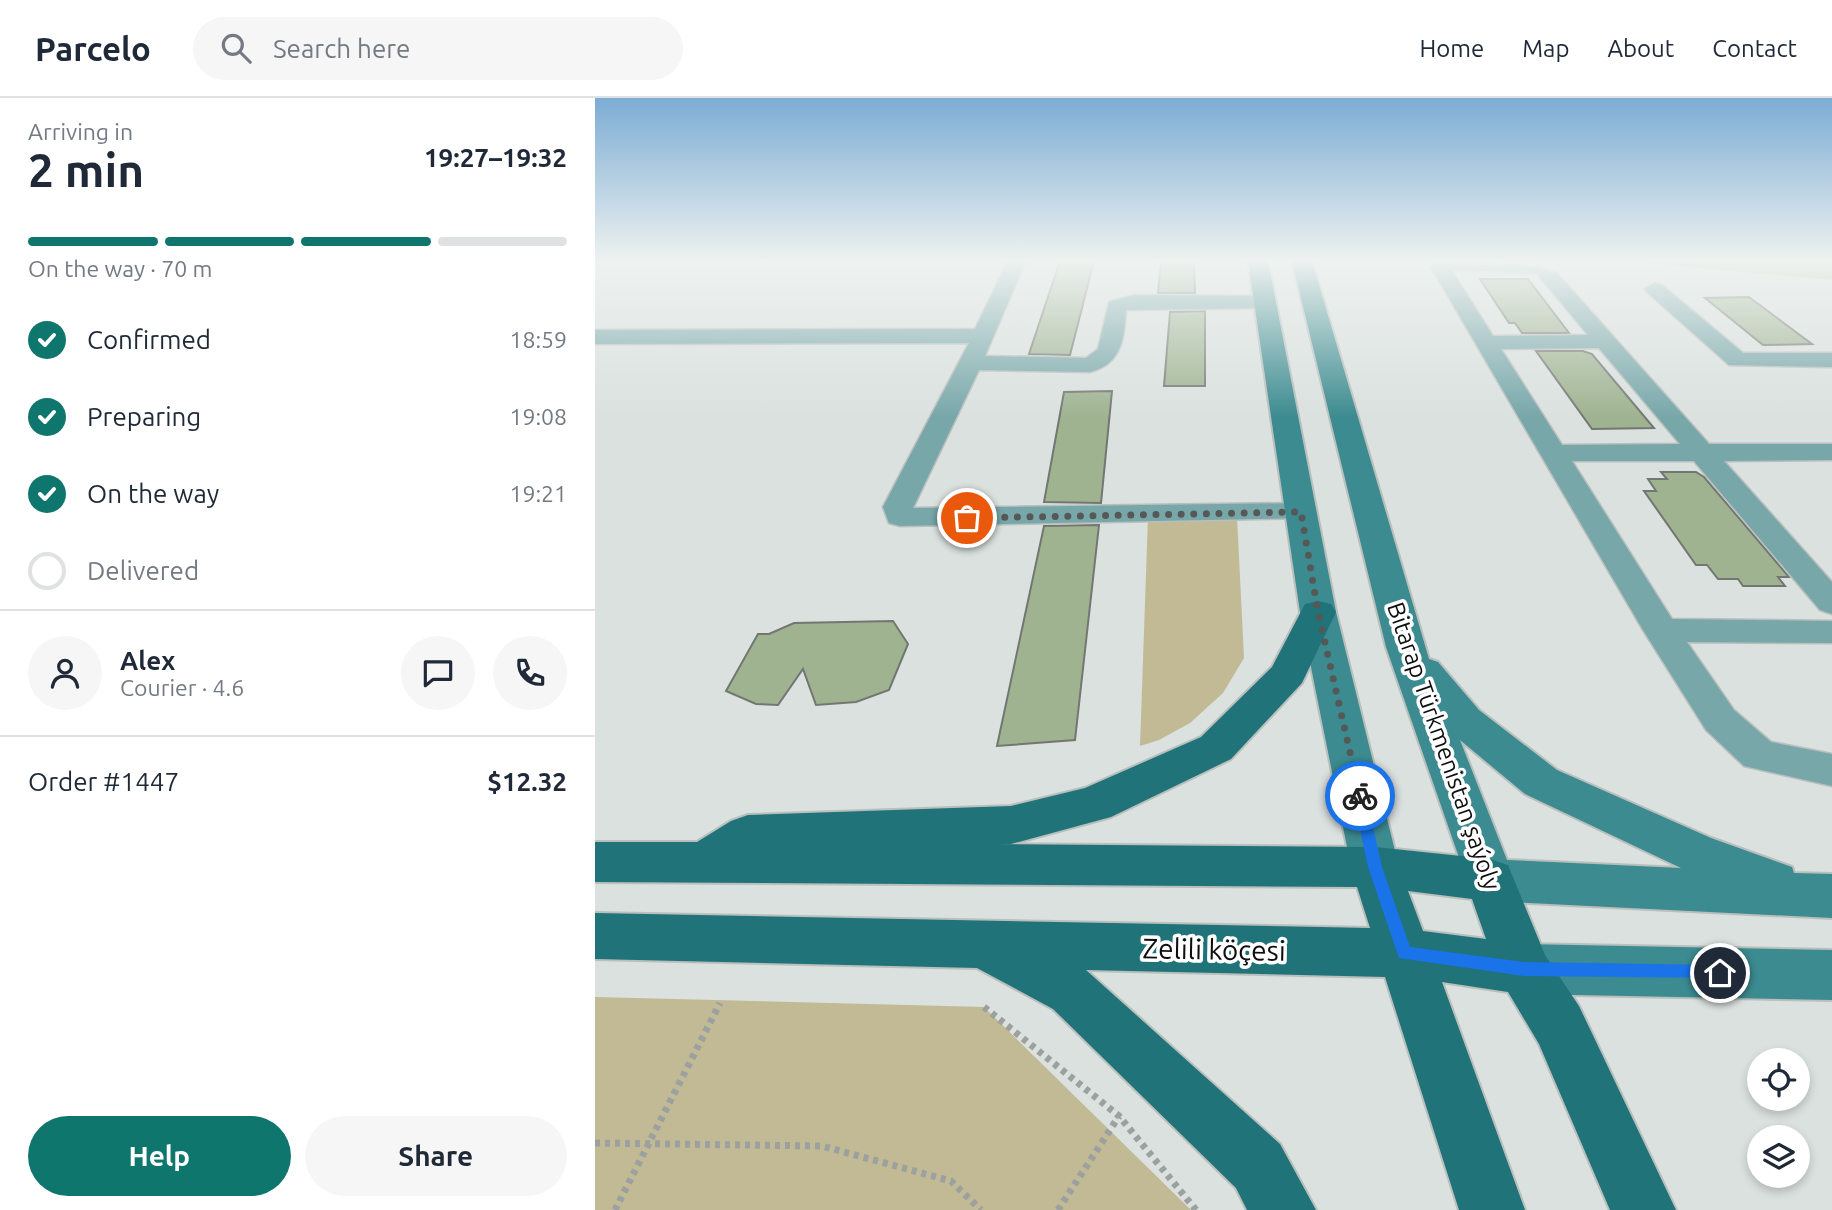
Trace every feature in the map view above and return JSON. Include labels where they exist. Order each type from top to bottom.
[{"type":"main road","points":[[1267,313],[1318,612],[1375,867],[1492,1210]]},
{"type":"main road","name":"Bitarap Türkmenistan şaýoly","points":[[1316,313],[1405,647],[1524,969],[1559,1025],[1643,1210]]},
{"type":"main road","points":[[704,863],[748,834],[1011,825],[1095,804],[1216,748],[1288,674],[1318,612]]},
{"type":"main road","points":[[1405,647],[1464,720],[1541,782],[1694,852],[1820,895]]},
{"type":"main road","points":[[595,862],[1375,867],[1490,880],[1820,895]]},
{"type":"main road","name":"Zelili köçesi","points":[[595,936],[1404,953],[1524,969],[1832,975]]},
{"type":"main road","points":[[984,944],[1072,991],[1258,1166],[1283,1210]]},
{"type":"street","points":[[993,313],[971,363],[898,507],[900,517],[1301,512]]},
{"type":"street","points":[[971,363],[1090,365],[1102,361],[1109,353],[1115,313]]},
{"type":"street","points":[[1468,313],[1661,630],[1720,720],[1759,755],[1832,770]]},
{"type":"street","points":[[1581,313],[1832,603]]},
{"type":"street","points":[[1683,313],[1737,360],[1832,360]]},
{"type":"street","points":[[595,337],[983,335]]},
{"type":"street","points":[[1487,343],[1605,341]]},
{"type":"street","points":[[1554,453],[1832,452]]},
{"type":"street","points":[[1661,630],[1832,632]]},
{"type":"path","points":[[615,1210],[720,1003]]},
{"type":"path","points":[[984,1007],[1119,1116],[1196,1210]]},
{"type":"path","points":[[1058,1210],[1119,1116]]},
{"type":"path","points":[[595,1143],[648,1146],[821,1146],[951,1181],[981,1210]]},
{"type":"shaded area","points":[[1148,517],[1237,517],[1244,658],[1223,693],[1190,723],[1159,740],[1140,746]]},
{"type":"shaded area","points":[[595,997],[984,1007],[1191,1210],[595,1210]]},
{"type":"building","points":[[1043,313],[1081,313],[1070,355],[1029,354]]},
{"type":"building","points":[[1170,313],[1205,313],[1205,386],[1164,386]]},
{"type":"building","points":[[1502,313],[1554,313],[1569,333],[1522,333],[1515,323],[1509,323]]},
{"type":"building","points":[[1723,313],[1770,313],[1812,344],[1763,345]]},
{"type":"building","points":[[1536,351],[1583,351],[1592,354],[1654,428],[1592,429]]},
{"type":"building","points":[[1112,391],[1101,503],[1044,502],[1064,392]]},
{"type":"building","points":[[1661,472],[1696,472],[1704,477],[1789,577],[1778,577],[1785,586],[1743,586],[1738,579],[1718,579],[1707,565],[1696,565],[1644,491],[1656,491],[1648,479],[1667,479]]},
{"type":"building","points":[[1099,525],[1075,740],[997,746],[1044,526]]},
{"type":"building","points":[[893,621],[908,644],[889,690],[856,702],[816,705],[803,669],[778,705],[756,704],[726,691],[758,634],[769,634],[794,623]]},
{"type":"way so far","points":[[967,518],[1301,512],[1318,612],[1360,796]]},
{"type":"route","points":[[1360,796],[1375,867],[1404,953],[1524,969],[1720,973]]}]
